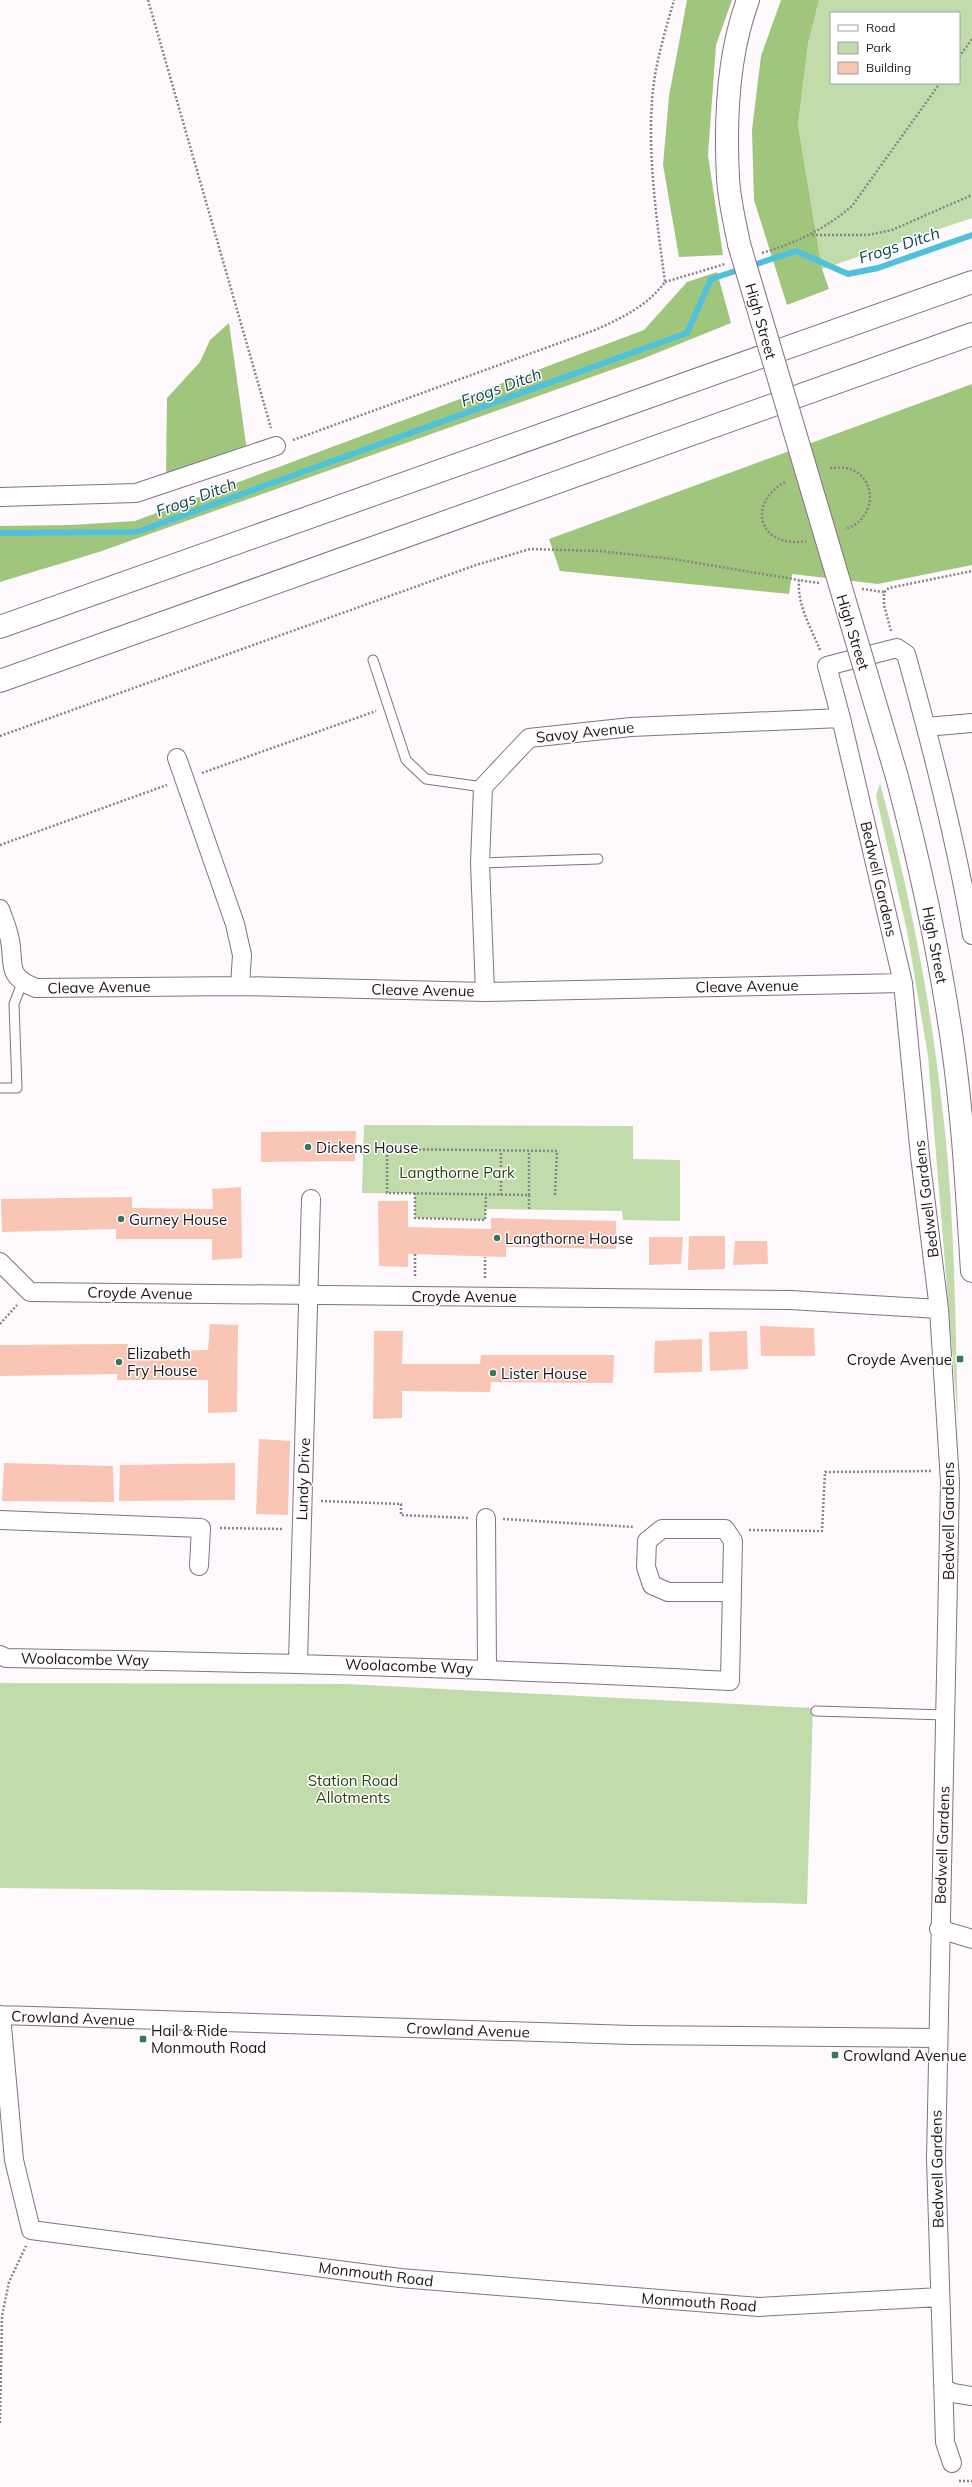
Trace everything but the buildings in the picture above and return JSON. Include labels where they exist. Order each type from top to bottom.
[{"type":"main road","name":"High Street","points":[[748,0],[732,64],[727,118],[728,179],[824,535],[897,777],[925,891],[952,1041],[965,1157],[972,1271]]},
{"type":"main road","points":[[0,627],[972,282]]},
{"type":"main road","points":[[0,681],[972,334]]},
{"type":"street","points":[[0,497],[136,493],[276,446]]},
{"type":"street","points":[[901,651],[926,727],[961,873],[972,935]]},
{"type":"street","name":"Bedwell Gardens","points":[[901,651],[826,666],[841,718],[903,983],[920,1156],[939,1309],[949,1471],[937,2038],[936,2159],[945,2442],[952,2463]]},
{"type":"street","name":"Savoy Avenue","points":[[483,787],[529,738],[631,726],[841,718]]},
{"type":"street","points":[[926,727],[972,724]]},
{"type":"street","points":[[177,758],[235,924],[242,955],[240,986]]},
{"type":"street","points":[[483,787],[480,863],[485,992]]},
{"type":"street","points":[[0,909],[10,937],[14,973],[22,983]]},
{"type":"street","name":"Cleave Avenue","points":[[22,983],[36,988],[240,986],[485,992],[903,983]]},
{"type":"street","name":"Lundy Drive","points":[[298,1662],[311,1198]]},
{"type":"street","points":[[0,1262],[30,1292]]},
{"type":"street","name":"Croyde Avenue","points":[[30,1292],[790,1300],[939,1309]]},
{"type":"street","points":[[486,1518],[487,1668]]},
{"type":"street","points":[[0,1520],[201,1528],[199,1566]]},
{"type":"street","points":[[725,1529],[662,1529],[647,1541],[646,1567],[652,1585],[668,1592],[732,1592]]},
{"type":"street","name":"Woolacombe Way","points":[[0,1655],[6,1658],[298,1662],[487,1668],[730,1681],[733,1541],[725,1529]]},
{"type":"street","points":[[940,1929],[972,1939]]},
{"type":"street","points":[[0,2015],[14,2160],[31,2230],[35,2230]]},
{"type":"street","name":"Crowland Avenue","points":[[0,2015],[630,2035],[937,2038]]},
{"type":"street","name":"Monmouth Road","points":[[35,2230],[400,2278],[759,2307],[940,2297]]},
{"type":"street","points":[[944,2389],[953,2393],[972,2396]]},
{"type":"lane","points":[[373,660],[406,760],[426,778],[483,787]]},
{"type":"lane","points":[[480,863],[598,859]]},
{"type":"lane","points":[[0,1088],[17,1088],[14,1004],[22,983]]},
{"type":"lane","points":[[816,1711],[945,1715]]},
{"type":"path","points":[[148,0],[276,446],[595,330],[627,315],[654,296],[665,282],[725,264]]},
{"type":"path","points":[[665,282],[651,151],[652,99],[664,38],[674,0]]},
{"type":"path","points":[[960,56],[972,39]]},
{"type":"path","points":[[812,235],[836,220],[852,206],[939,84]]},
{"type":"path","points":[[747,249],[812,235],[868,235],[892,230],[972,195]]},
{"type":"path","points":[[785,482],[772,490],[764,501],[761,512],[764,524],[771,535],[792,543],[858,524],[866,515],[871,505],[870,491],[865,481],[855,472],[845,468],[830,468]]},
{"type":"path","points":[[0,736],[454,573],[530,549],[599,551],[673,559],[799,580]]},
{"type":"path","points":[[901,651],[884,605],[884,592],[889,588],[972,571]]},
{"type":"path","points":[[529,1196],[387,1193],[387,1149],[557,1151],[555,1195]]},
{"type":"path","points":[[501,1151],[501,1195]]},
{"type":"path","points":[[529,1151],[529,1210]]},
{"type":"path","points":[[415,1193],[415,1218],[485,1220],[486,1195]]},
{"type":"path","points":[[0,1324],[30,1292]]},
{"type":"path","points":[[725,1529],[822,1532],[825,1472],[949,1471]]},
{"type":"path","points":[[302,1500],[401,1504],[401,1515],[486,1518],[662,1529]]},
{"type":"path","points":[[201,1528],[301,1530]]},
{"type":"path","points":[[0,2423],[2,2316],[9,2282],[35,2230]]},
{"type":"path","points":[[957,2481],[972,2481]]},
{"type":"green space","points":[[687,0],[732,0],[716,45],[708,155],[723,255],[679,257],[663,165],[669,96]]},
{"type":"green space","points":[[781,0],[819,0],[808,44],[798,125],[822,269],[829,289],[787,305],[754,200],[752,130],[761,56]]},
{"type":"green space","points":[[819,0],[972,0],[972,218],[822,269],[798,125],[808,44]]},
{"type":"green space","points":[[717,272],[731,323],[642,359],[99,552],[0,582],[0,526],[71,525],[135,521],[644,330],[687,282]]},
{"type":"green space","points":[[229,323],[247,451],[166,475],[167,398],[200,362],[210,340]]},
{"type":"green space","points":[[972,384],[972,565],[878,584],[792,574],[789,594],[560,571],[549,539]]},
{"type":"green space","points":[[880,783],[900,861],[924,978],[946,1138],[952,1219],[958,1422],[928,1056],[907,931],[876,796]]},
{"type":"green space","name":"Langthorne Park","points":[[364,1125],[633,1126],[633,1159],[680,1160],[680,1221],[623,1220],[622,1211],[486,1209],[485,1220],[415,1218],[415,1193],[362,1193]]},
{"type":"green space","name":"Station Road Allotments","points":[[0,1683],[346,1684],[813,1708],[807,1904],[341,1892],[0,1888]]},
{"type":"waterway","name":"Frogs Ditch","points":[[0,533],[137,532],[687,333],[711,279],[796,251],[848,274],[878,268],[972,235]]},
{"type":"place","name":"Dickens House","points":[[308,1147]]},
{"type":"place","name":"Gurney House","points":[[121,1219]]},
{"type":"place","name":"Langthorne House","points":[[497,1238]]},
{"type":"place","name":"Croyde Avenue","points":[[960,1359]]},
{"type":"place","name":"Elizabeth Fry House","points":[[119,1362]]},
{"type":"place","name":"Lister House","points":[[493,1373]]},
{"type":"place","name":"Hail & Ride Monmouth Road","points":[[143,2039]]},
{"type":"place","name":"Crowland Avenue","points":[[835,2055]]}]
